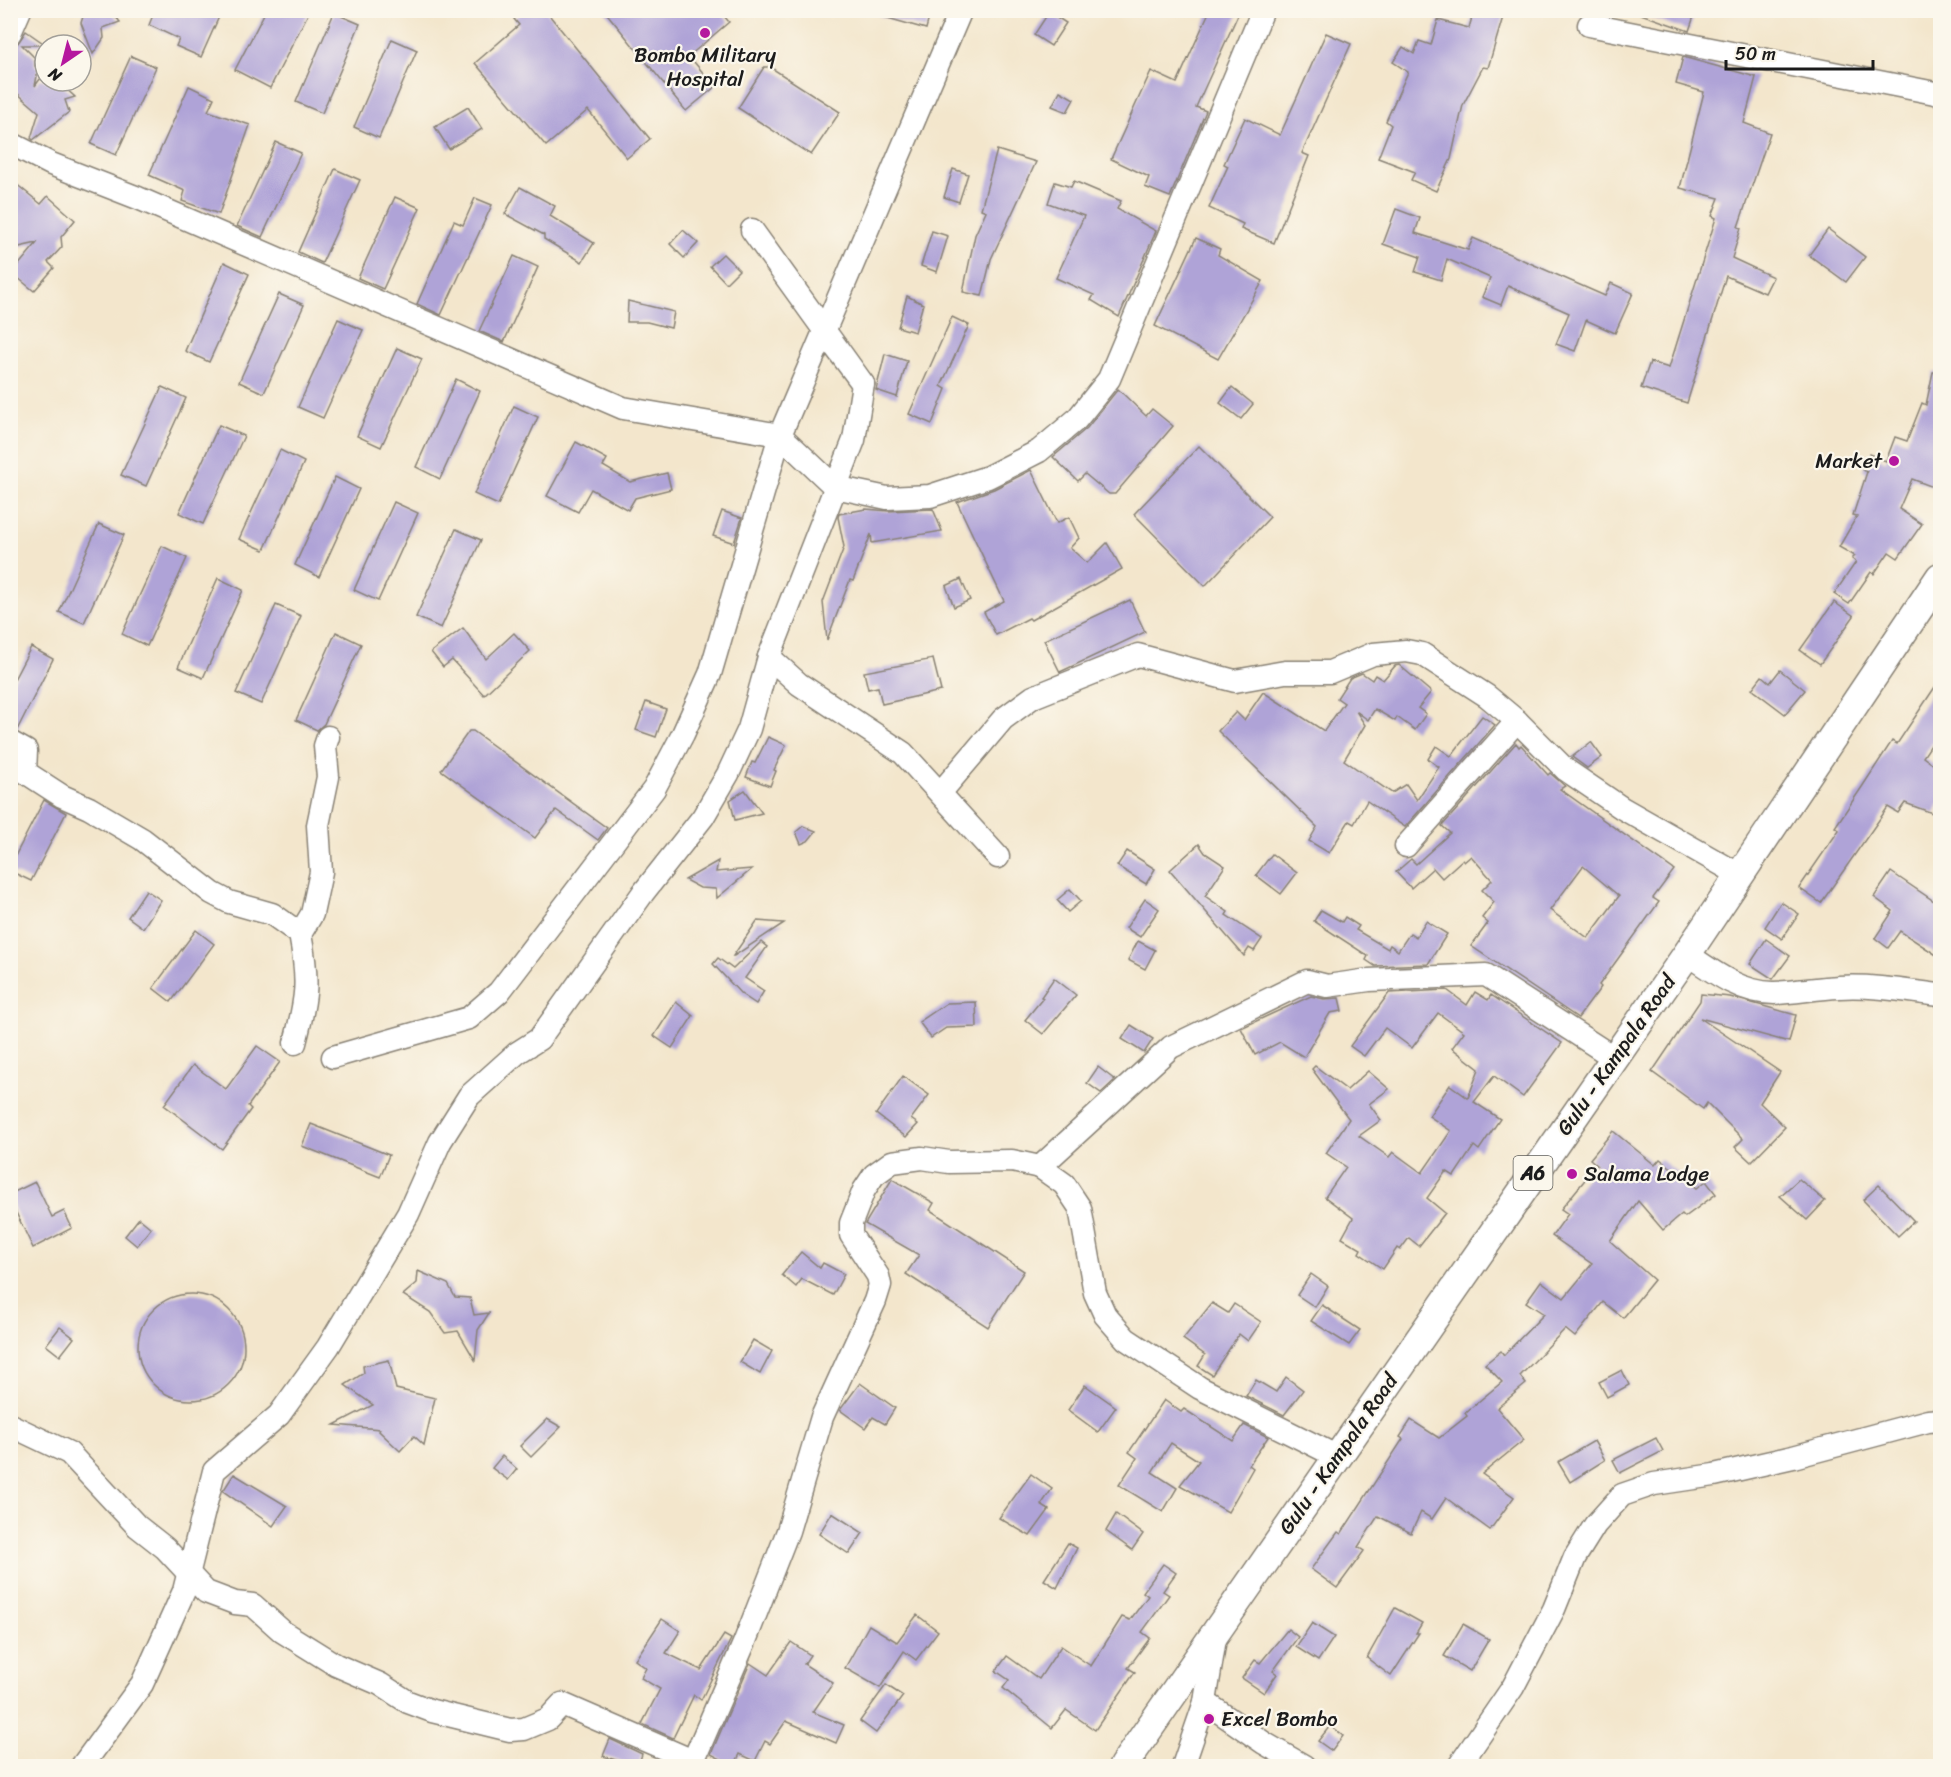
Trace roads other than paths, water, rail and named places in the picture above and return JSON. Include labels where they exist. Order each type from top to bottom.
[{"type":"main road","name":"Gulu - Kampala Road","points":[[1123,1767],[1336,1456],[1687,954],[1941,577]]},
{"type":"street","points":[[10,33],[20,10]]},
{"type":"street","points":[[333,1057],[469,1018],[499,992],[654,789],[683,734],[710,674],[780,435],[961,10]]},
{"type":"street","points":[[10,143],[51,164],[138,198],[623,408],[780,435],[835,487],[887,498],[930,496],[988,477],[1039,451],[1077,419],[1109,380],[1263,10]]},
{"type":"street","points":[[1589,25],[1941,94]]},
{"type":"street","points":[[82,1767],[142,1684],[184,1591],[214,1471],[279,1415],[328,1347],[408,1214],[440,1142],[469,1096],[517,1053],[539,1039],[644,893],[703,817],[728,774],[748,729],[769,657],[854,440],[862,384],[752,230]]},
{"type":"street","points":[[824,333],[862,384]]},
{"type":"street","points":[[941,792],[1003,719],[1032,697],[1138,655],[1235,681],[1285,672],[1330,672],[1373,654],[1406,651],[1422,654],[1454,674],[1517,721],[1566,770],[1622,808],[1740,875]]},
{"type":"street","points":[[769,657],[816,696],[903,753],[998,857]]},
{"type":"street","points":[[1406,846],[1517,721]]},
{"type":"street","points":[[295,1043],[307,995],[306,969],[300,934],[312,914],[321,872],[318,825],[328,777],[325,746],[328,737]]},
{"type":"street","points":[[10,742],[26,752],[24,772],[62,796],[89,808],[142,839],[212,893],[230,902],[272,914],[300,934]]},
{"type":"street","points":[[1687,954],[1733,984],[1762,991],[1876,987],[1941,995]]},
{"type":"street","points":[[1040,1167],[1171,1047],[1307,981],[1326,986],[1369,980],[1486,975],[1613,1057]]},
{"type":"street","points":[[10,1425],[69,1453],[137,1526],[165,1548],[206,1592],[236,1603],[253,1605],[283,1632],[336,1665],[380,1684],[408,1702],[510,1731],[524,1729],[548,1719],[562,1704],[692,1764],[788,1531],[822,1417],[880,1285],[878,1276],[851,1235],[851,1223],[864,1190],[874,1175],[892,1162],[922,1158],[949,1162],[1012,1161],[1040,1167],[1064,1184],[1080,1208],[1095,1293],[1105,1315],[1126,1339],[1200,1388],[1336,1456]]},
{"type":"street","points":[[1459,1767],[1513,1687],[1554,1610],[1575,1557],[1595,1525],[1622,1495],[1654,1484],[1725,1472],[1928,1421],[1941,1420]]},
{"type":"street","points":[[1183,1767],[1205,1702],[1216,1629]]},
{"type":"street","points":[[1205,1702],[1264,1743],[1304,1767]]},
{"type":"place","name":"Bombo Military Hospital","points":[[705,33]]},
{"type":"place","name":"Market","points":[[1894,461]]},
{"type":"place","name":"Salama Lodge","points":[[1572,1174]]},
{"type":"place","name":"Excel Bombo","points":[[1209,1719]]}]
